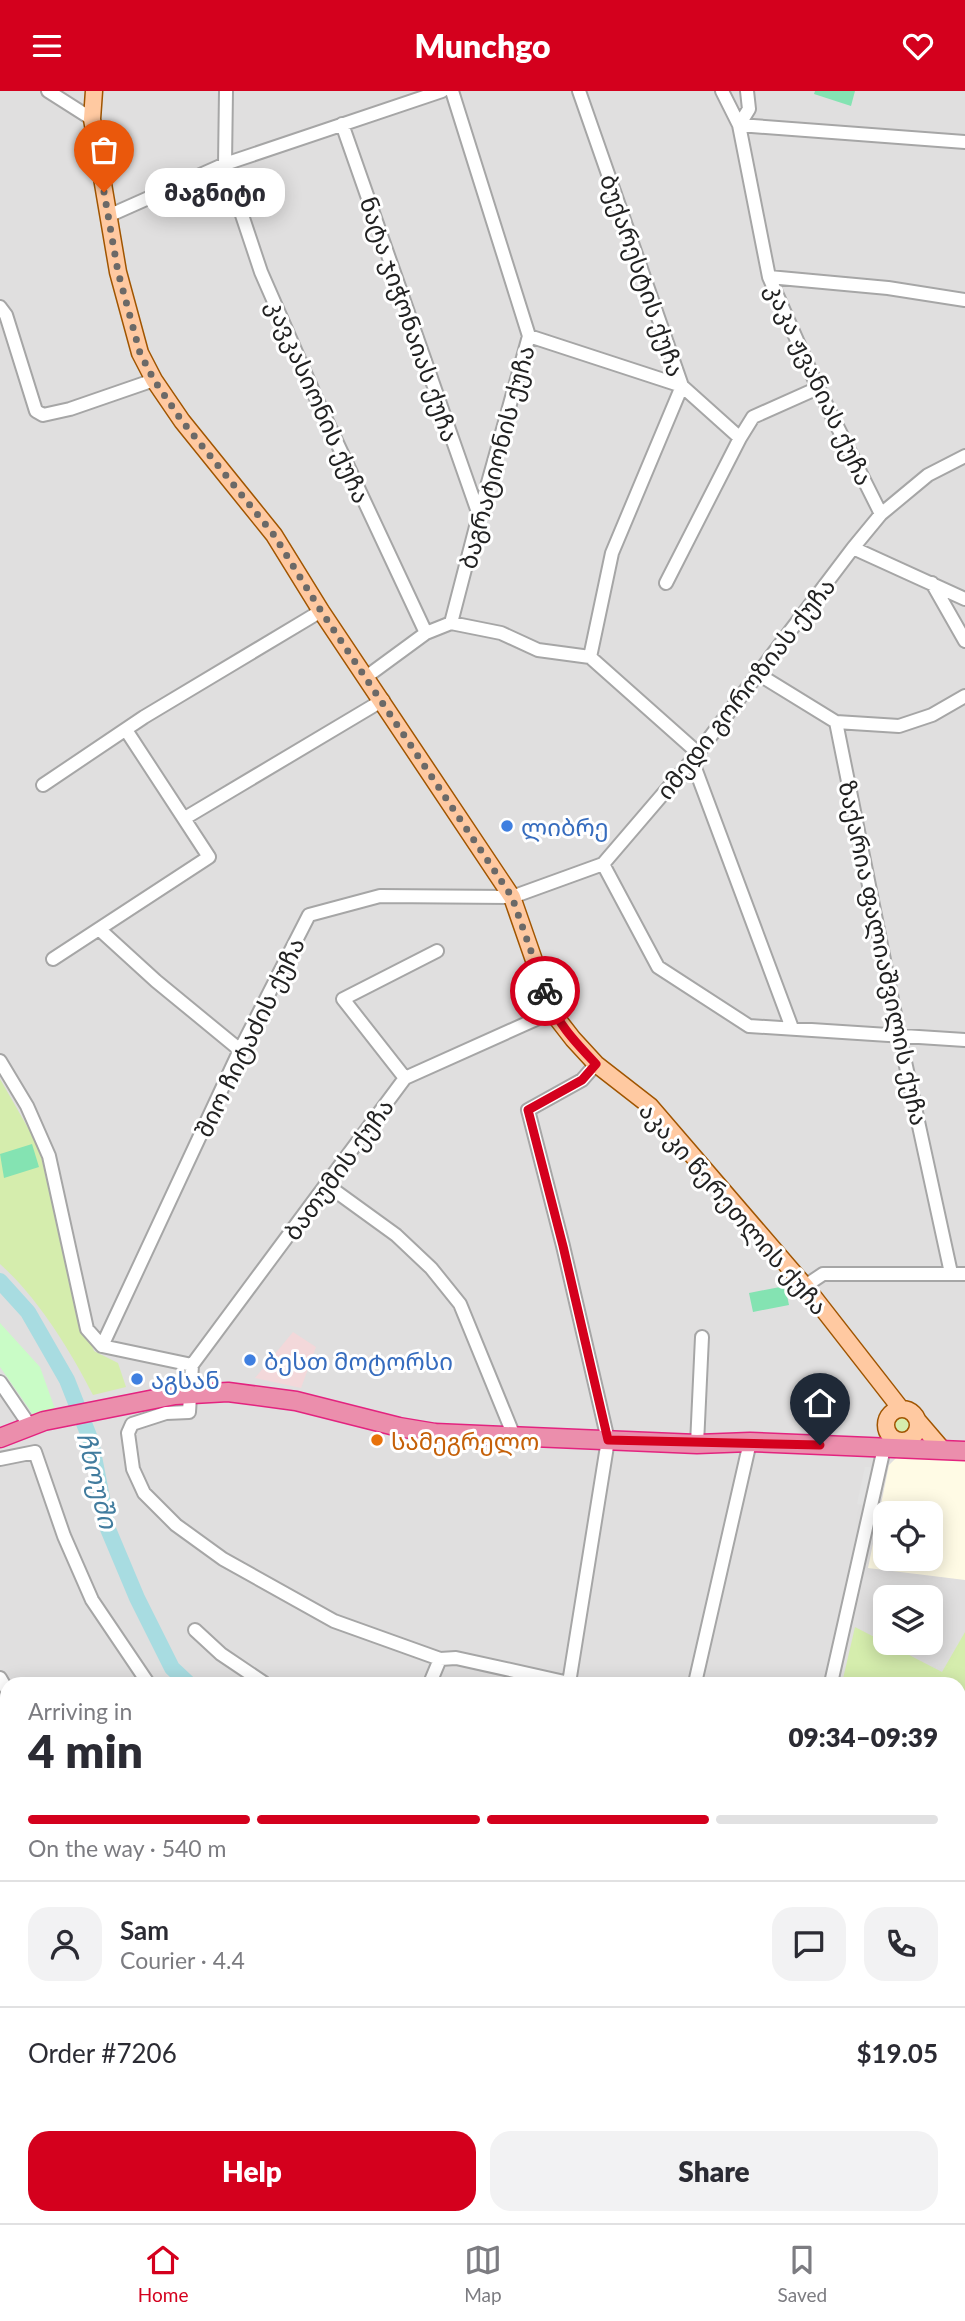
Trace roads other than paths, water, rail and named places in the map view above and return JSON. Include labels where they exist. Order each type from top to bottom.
[{"type":"highway","points":[[0,1439],[37,1423],[183,1394],[228,1392],[296,1401],[435,1433],[697,1444],[750,1443],[877,1448],[907,1444],[965,1451]]},
{"type":"main road","name":"აკაკი წერეთლის ქუჩა","points":[[94,91],[92,119],[118,272],[140,353],[154,380],[182,421],[274,535],[321,611],[512,897],[552,1012],[596,1064],[650,1106],[805,1286],[901,1409]]},
{"type":"main road","points":[[878,1380],[885,1401],[888,1434],[907,1444],[918,1428],[918,1421]]},
{"type":"main road","points":[[877,1448],[885,1401]]},
{"type":"main road","points":[[877,1448],[889,1415],[901,1409],[914,1415],[942,1450]]},
{"type":"street","points":[[48,91],[92,119]]},
{"type":"street","name":"კავკასიონის ქუჩა","points":[[226,91],[225,164],[261,272],[316,398],[426,633]]},
{"type":"street","points":[[108,216],[225,164],[442,91]]},
{"type":"street","name":"ბაგრატიონის ქუჩა","points":[[452,91],[529,336],[452,623]]},
{"type":"street","name":"ბუქარესტის ქუჩა","points":[[579,91],[682,386],[612,552],[590,657]]},
{"type":"street","name":"კაკა ჟვანიას ქუჩა","points":[[722,91],[739,125],[769,277],[818,388],[881,515]]},
{"type":"street","points":[[747,91],[749,109],[739,125],[965,142]]},
{"type":"street","name":"ნატა ჯიჭონაიას ქუჩა","points":[[342,124],[479,515]]},
{"type":"street","points":[[769,277],[888,288],[965,300]]},
{"type":"street","points":[[0,307],[6,316],[36,411],[43,415],[71,409],[154,380]]},
{"type":"street","points":[[529,336],[682,386],[740,438]]},
{"type":"street","points":[[666,583],[753,417],[818,388]]},
{"type":"street","name":"იმედი გოროზიას ქუჩა","points":[[512,897],[603,864],[695,757],[881,515],[928,475],[965,456]]},
{"type":"street","points":[[853,548],[965,599]]},
{"type":"street","points":[[932,583],[965,641]]},
{"type":"street","points":[[43,785],[126,730],[321,611]]},
{"type":"street","points":[[366,677],[426,633],[452,623],[501,633],[538,650],[590,657],[695,757],[792,1028]]},
{"type":"street","points":[[758,674],[836,722],[899,726],[932,715],[965,696]]},
{"type":"street","points":[[185,818],[383,701]]},
{"type":"street","name":"ზაქარია ფალიაშვილის ქუჩა","points":[[836,722],[951,1273]]},
{"type":"street","points":[[53,959],[209,857],[126,730]]},
{"type":"street","points":[[603,864],[658,967],[749,1026],[965,1040]]},
{"type":"street","name":"შიო ჩიტაძის ქუჩა","points":[[102,1346],[240,1049],[309,915],[380,896],[512,897]]},
{"type":"street","points":[[99,929],[156,981],[240,1049]]},
{"type":"street","points":[[405,1078],[343,999],[437,951]]},
{"type":"street","name":"ბათუმის ქუჩა","points":[[192,1365],[405,1078],[552,1012]]},
{"type":"street","points":[[0,1061],[27,1106],[49,1156],[88,1329],[102,1346],[192,1365],[183,1394],[189,1412],[166,1413],[132,1423],[128,1433],[134,1469],[144,1493],[176,1525],[234,1565],[334,1621],[440,1659],[456,1658],[542,1677]]},
{"type":"street","points":[[570,1677],[608,1440],[528,1110],[582,1080],[596,1064]]},
{"type":"street","points":[[327,1185],[396,1235],[431,1268],[460,1304],[513,1436]]},
{"type":"street","points":[[805,1286],[823,1274],[965,1274]]},
{"type":"street","points":[[697,1444],[702,1337]]},
{"type":"street","points":[[0,1382],[37,1423]]},
{"type":"street","points":[[696,1677],[750,1443]]},
{"type":"street","points":[[832,1677],[877,1448]]},
{"type":"street","points":[[0,1459],[34,1452],[64,1535],[92,1600],[144,1677]]},
{"type":"street","points":[[195,1630],[221,1654],[255,1677]]},
{"type":"street","points":[[432,1677],[440,1659]]},
{"type":"waterway","name":"ჩხოუში","points":[[0,1281],[28,1312],[67,1380],[91,1441],[108,1529],[137,1598],[172,1668],[182,1677]]},
{"type":"place","name":"მაგნიტი","points":[[104,192]]},
{"type":"place","name":"ლიბრე","points":[[507,826]]},
{"type":"place","name":"ბესთ მოტორსი","points":[[250,1360]]},
{"type":"place","name":"აგსან","points":[[137,1379]]},
{"type":"place","name":"სამეგრელო","points":[[377,1440]]}]
